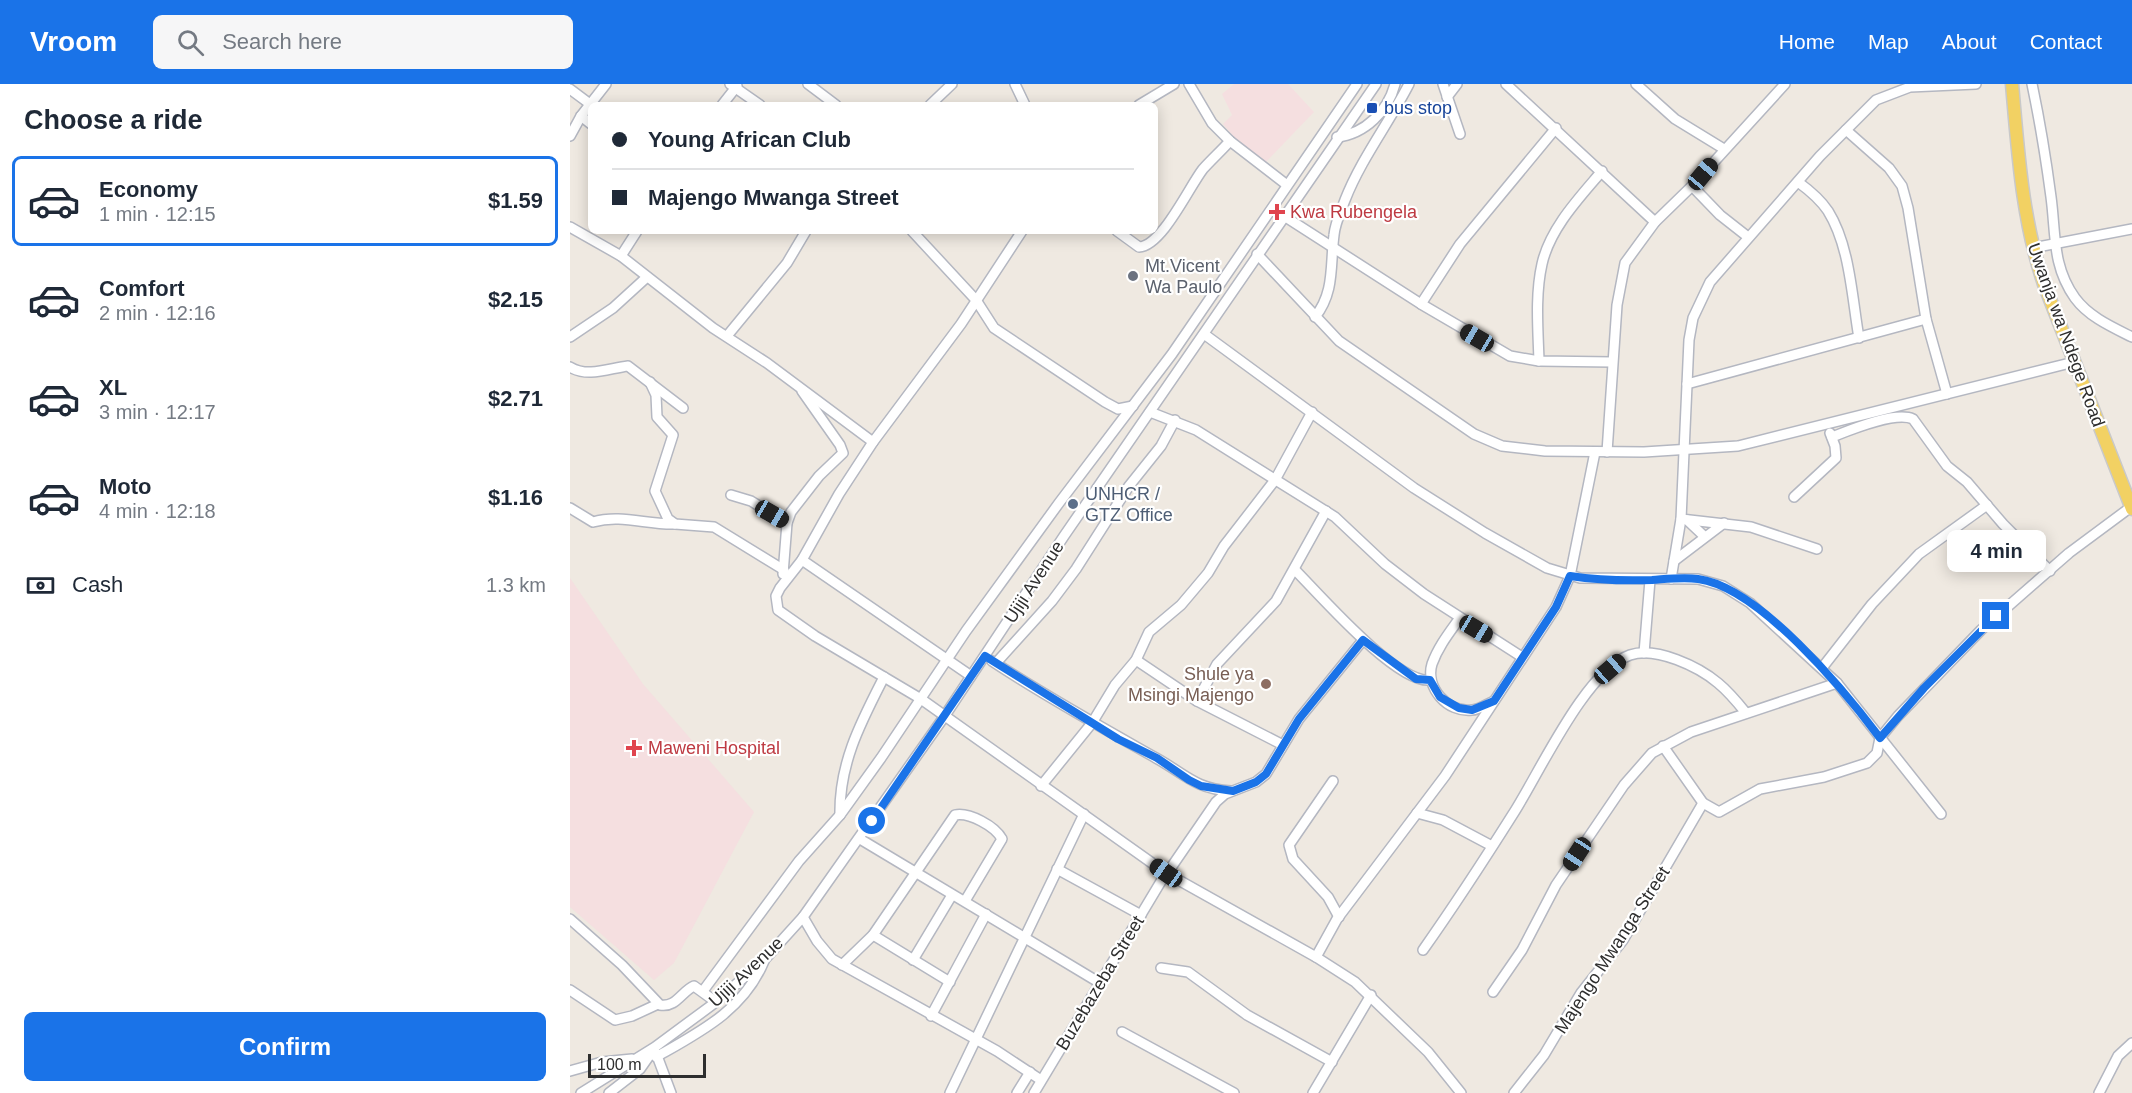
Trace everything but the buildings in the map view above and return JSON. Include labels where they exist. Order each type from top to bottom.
[{"type":"main road","name":"Uwanja wa Ndege Road","points":[[2012,84],[2021,179],[2032,248],[2132,508]]},
{"type":"street","points":[[592,102],[606,84]]},
{"type":"street","points":[[808,84],[832,102]]},
{"type":"street","points":[[933,102],[952,84]]},
{"type":"street","points":[[1015,84],[1024,102]]},
{"type":"street","points":[[1144,102],[1174,84]]},
{"type":"street","points":[[1189,84],[1212,123],[1230,141],[1287,185]]},
{"type":"street","points":[[703,991],[800,861],[840,814],[1059,503],[1172,354],[1357,84]]},
{"type":"street","name":"Ujiji Avenue","points":[[609,1093],[640,1069],[656,1052],[765,959],[803,917],[944,717],[1058,545],[1337,137],[1376,84]]},
{"type":"street","points":[[1337,137],[1347,136],[1379,115],[1387,106],[1395,84]]},
{"type":"street","points":[[1315,317],[1325,303],[1329,291],[1334,232],[1359,166],[1387,126],[1409,84]]},
{"type":"street","points":[[1443,84],[1460,134]]},
{"type":"street","points":[[1447,97],[1457,84]]},
{"type":"street","points":[[1506,84],[1655,222]]},
{"type":"street","points":[[1636,84],[1683,124],[1724,149]]},
{"type":"street","points":[[1607,452],[1618,293],[1625,264],[1655,222],[1692,186],[1785,84]]},
{"type":"street","points":[[1671,579],[1684,520],[1683,451],[1687,384],[1693,318],[1700,299],[1748,237],[1876,100],[1893,91],[1911,87],[1976,84]]},
{"type":"street","points":[[2032,84],[2044,145],[2052,210],[2053,244],[2063,276],[2076,300],[2100,320],[2132,337]]},
{"type":"street","points":[[724,102],[734,85],[756,102]]},
{"type":"street","points":[[570,88],[588,102]]},
{"type":"street","points":[[570,136],[588,107]]},
{"type":"street","points":[[581,116],[588,122]]},
{"type":"street","points":[[1421,304],[1460,244],[1556,128]]},
{"type":"street","points":[[1846,130],[1889,168],[1902,186],[1908,207],[1926,319],[1947,394]]},
{"type":"street","points":[[1158,233],[1203,170],[1230,141]]},
{"type":"street","points":[[1539,361],[1538,292],[1543,261],[1562,222],[1602,171]]},
{"type":"street","points":[[1798,182],[1821,203],[1834,224],[1847,270],[1859,338]]},
{"type":"street","points":[[1692,186],[1720,215],[1748,237]]},
{"type":"street","points":[[1284,216],[1421,304],[1510,356],[1539,361],[1612,362]]},
{"type":"street","points":[[570,227],[621,256],[873,442]]},
{"type":"street","points":[[2032,248],[2132,229]]},
{"type":"street","points":[[621,256],[635,234]]},
{"type":"street","points":[[727,336],[787,263],[804,234]]},
{"type":"street","points":[[915,234],[976,300],[994,328],[1118,409],[1133,406]]},
{"type":"street","points":[[780,588],[802,560],[839,494],[873,442],[976,300],[1020,234]]},
{"type":"street","points":[[1122,234],[1139,248],[1147,246],[1157,234]]},
{"type":"street","points":[[1257,254],[1339,340],[1455,422],[1488,441],[1529,449],[1595,452],[1683,451],[1738,446],[1826,426],[2074,362]]},
{"type":"street","points":[[570,337],[613,308],[647,277]]},
{"type":"street","points":[[1687,384],[1926,319]]},
{"type":"street","points":[[1204,334],[1447,509],[1524,556],[1570,576],[1650,580],[1698,579],[1723,586],[1750,603],[1837,682],[1941,814]]},
{"type":"street","points":[[570,367],[585,372],[609,371],[627,366],[683,408]]},
{"type":"street","points":[[650,382],[656,395],[657,417],[674,435],[655,491],[668,519],[675,524]]},
{"type":"street","points":[[799,387],[840,445],[843,453],[805,492],[787,523],[784,570],[776,603],[783,616],[921,699],[1041,786],[1167,872],[1316,957],[1371,995],[1428,1052],[1461,1093]]},
{"type":"street","points":[[1041,786],[1092,723],[1115,685],[1136,660],[1149,632],[1181,605],[1208,573],[1224,546],[1275,480],[1312,411]]},
{"type":"street","points":[[1150,412],[1175,420],[1219,443],[1326,511],[1352,530],[1399,576],[1459,619],[1522,657]]},
{"type":"street","points":[[1832,437],[1881,421],[1910,417],[1918,424],[1947,466],[1966,482],[2050,571]]},
{"type":"street","points":[[996,663],[1052,601],[1076,569],[1129,486],[1161,446],[1175,420]]},
{"type":"street","points":[[1794,497],[1836,458],[1832,437],[1826,426]]},
{"type":"street","points":[[1316,957],[1339,917],[1445,776],[1556,607],[1570,576],[1595,452]]},
{"type":"street","points":[[731,495],[751,501],[787,523]]},
{"type":"street","points":[[1822,668],[1872,604],[1919,554],[1986,505]]},
{"type":"street","points":[[570,508],[592,522],[615,518],[634,522],[641,520],[714,527],[784,570]]},
{"type":"street","points":[[1663,746],[1703,803],[1719,812],[1760,789],[1856,768],[1867,763],[1877,753],[1880,738],[1981,630],[2099,529],[2132,508]]},
{"type":"street","points":[[1197,701],[1217,664],[1276,601],[1326,511]]},
{"type":"street","points":[[1684,520],[1751,527],[1817,549]]},
{"type":"street","points":[[1684,520],[1705,537]]},
{"type":"street","points":[[1674,561],[1724,524]]},
{"type":"street","points":[[802,560],[971,676]]},
{"type":"street","points":[[1294,570],[1363,640],[1416,679],[1430,680]]},
{"type":"street","points":[[1644,653],[1650,580]]},
{"type":"street","points":[[1459,619],[1433,662],[1430,680],[1440,697],[1459,708],[1472,710],[1494,701]]},
{"type":"street","name":"Buzebazeba Street","points":[[1034,1093],[1167,872],[1216,802],[1233,791],[1256,782],[1266,774],[1328,680],[1363,640]]},
{"type":"street","points":[[1423,950],[1492,846],[1582,700],[1599,678],[1620,660],[1644,653],[1676,661],[1705,674],[1718,683],[1746,713]]},
{"type":"street","points":[[985,656],[1092,723],[1157,758],[1189,780],[1201,786],[1233,791]]},
{"type":"street","points":[[1136,660],[1197,701],[1283,745]]},
{"type":"street","points":[[840,814],[841,785],[851,745],[884,677]]},
{"type":"street","points":[[1493,992],[1522,950],[1556,885],[1638,766],[1663,746],[1691,732],[1837,682]]},
{"type":"street","points":[[1334,781],[1289,845],[1293,859],[1328,897],[1339,917]]},
{"type":"street","name":"Majengo Mwanga Street","points":[[1514,1093],[1544,1055],[1581,993],[1623,940],[1703,803]]},
{"type":"street","points":[[842,965],[873,935],[917,874],[955,815],[963,813],[990,826],[1000,835],[1001,843],[964,901]]},
{"type":"street","points":[[1417,813],[1443,820],[1492,846]]},
{"type":"street","points":[[950,1093],[1084,814]]},
{"type":"street","points":[[860,839],[1100,983]]},
{"type":"street","points":[[1058,869],[1141,915]]},
{"type":"street","points":[[913,960],[952,896]]},
{"type":"street","points":[[931,1016],[986,914]]},
{"type":"street","points":[[803,917],[825,952],[842,965],[1041,1080]]},
{"type":"street","points":[[570,919],[622,965],[658,1004],[666,1006],[671,1004],[692,986],[703,991],[716,1002]]},
{"type":"street","points":[[873,935],[950,982]]},
{"type":"street","points":[[671,1093],[656,1052],[722,1017],[744,995],[765,959]]},
{"type":"street","points":[[1161,969],[1188,972],[1247,1015],[1332,1062]]},
{"type":"street","points":[[570,990],[615,1020],[632,1016],[658,1004]]},
{"type":"street","points":[[1313,1093],[1371,995]]},
{"type":"street","points":[[1122,1032],[1234,1093]]},
{"type":"street","points":[[2099,1093],[2118,1056],[2132,1043]]},
{"type":"street","name":"Ujiji Avenue","points":[[581,1093],[633,1059],[656,1052]]},
{"type":"street","points":[[570,1071],[602,1062],[633,1059]]},
{"type":"street","points":[[1017,1093],[1030,1072]]},
{"type":"shaded area","points":[[1234,84],[1288,84],[1314,112],[1265,163],[1244,149],[1223,124],[1232,115],[1222,94]]},
{"type":"shaded area","name":"Maweni Hospital","points":[[570,578],[643,684],[754,812],[674,963],[654,980],[570,907]]},
{"type":"place","name":"bus stop","points":[[1372,108]]},
{"type":"place","name":"Kwa Rubengela","points":[[1277,212]]},
{"type":"place","name":"Mt.Vicent Wa Paulo","points":[[1133,276]]},
{"type":"place","name":"UNHCR / GTZ Office","points":[[1073,504]]},
{"type":"place","name":"Shule ya Msingi Majengo","points":[[1266,684]]},
{"type":"place","name":"Maweni Hospital","points":[[634,748]]},
{"type":"route","points":[[872,821],[985,656],[1118,739],[1157,758],[1189,780],[1201,786],[1233,791],[1256,782],[1266,774],[1299,719],[1328,680],[1363,640],[1404,672],[1416,679],[1430,680],[1432,687],[1448,704],[1472,710],[1494,701],[1556,607],[1570,576],[1629,580],[1698,579],[1723,586],[1750,603],[1837,682],[1880,738],[1924,688],[1996,616]]}]
